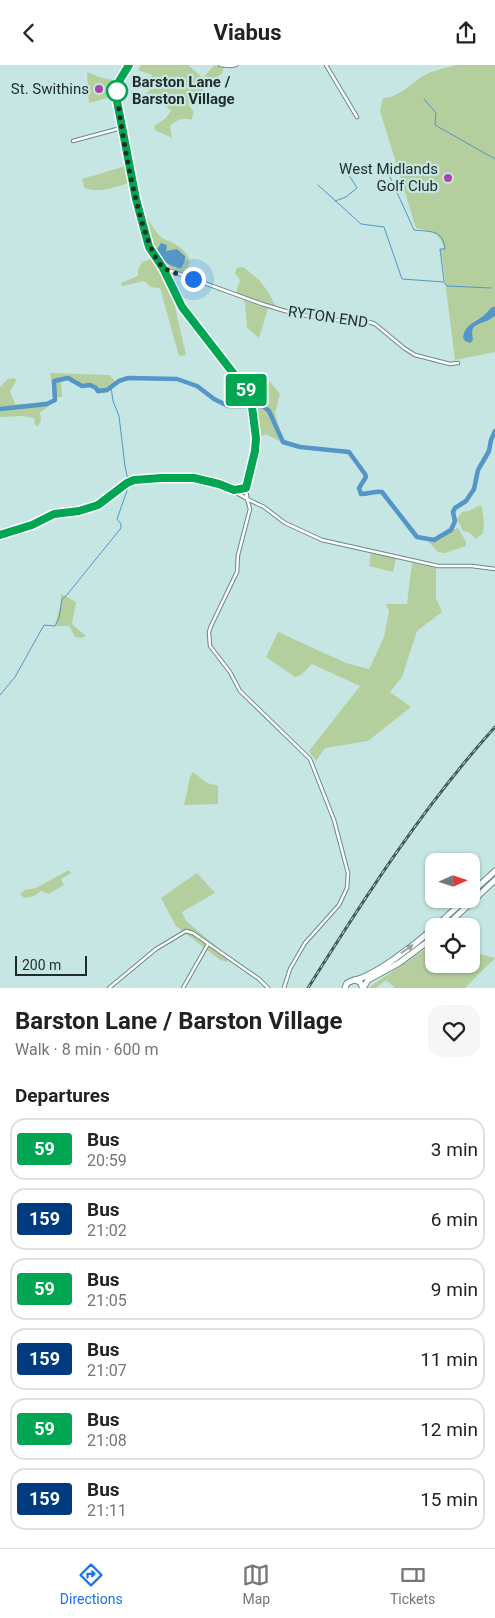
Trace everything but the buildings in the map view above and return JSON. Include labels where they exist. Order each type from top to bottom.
[{"type":"highway","points":[[480,885],[495,871]]},
{"type":"highway","points":[[455,918],[495,880]]},
{"type":"highway","points":[[445,918],[456,908]]},
{"type":"highway","points":[[345,988],[348,983],[363,977],[383,965],[425,935]]},
{"type":"highway","points":[[354,980],[360,983],[363,988],[368,979],[399,963],[425,944]]},
{"type":"street","points":[[129,65],[121,77],[117,90],[121,128],[136,199],[149,247],[163,268],[182,307],[244,387],[251,399],[256,446],[246,488],[250,509]]},
{"type":"street","points":[[220,65],[230,67],[236,65]]},
{"type":"street","points":[[326,65],[357,117]]},
{"type":"street","points":[[73,141],[121,128]]},
{"type":"street","name":"RYTON END","points":[[163,268],[295,315],[376,324],[415,355],[450,364],[458,363]]},
{"type":"street","points":[[0,535],[32,525],[54,514],[79,511],[98,505],[129,482],[150,478],[194,478],[213,482],[234,490],[285,523],[322,540],[438,566],[472,566],[495,569]]},
{"type":"street","points":[[234,490],[246,488]]},
{"type":"street","points":[[255,502],[250,509],[238,555],[237,573],[211,625],[209,632],[210,646],[230,672],[243,694],[310,759],[334,820],[348,879],[339,905],[305,943],[287,977],[284,988]]},
{"type":"street","points":[[108,988],[156,949],[186,931],[193,933],[259,979],[268,988]]},
{"type":"street","points":[[183,988],[208,944]]},
{"type":"green space","points":[[141,65],[188,65],[203,78],[214,65],[224,67],[222,73],[188,104],[194,112],[191,120],[180,120],[170,126],[172,138],[155,130],[154,126],[165,119],[171,111],[158,99],[154,103],[145,94],[150,90],[143,83],[145,79],[151,80],[152,75],[138,70]]},
{"type":"green space","name":"West Midlands Golf Club","points":[[456,65],[495,65],[495,352],[455,360],[442,257],[439,249],[444,248],[437,235],[416,228],[380,111],[383,98],[395,95],[429,73]]},
{"type":"green space","points":[[87,72],[117,81],[114,96],[89,103]]},
{"type":"green space","points":[[126,166],[130,183],[100,190],[84,187],[82,179]]},
{"type":"green space","points":[[143,217],[147,218],[162,238],[178,246],[188,256],[189,264],[184,274],[166,266],[162,271],[178,306],[175,307],[186,355],[179,356],[160,288],[151,287],[144,281],[122,286],[121,283],[138,276],[138,270],[142,262],[149,260],[149,252],[154,247]]},
{"type":"green space","points":[[243,267],[263,284],[276,307],[236,293],[240,280],[235,273],[237,268]]},
{"type":"green space","points":[[243,300],[268,308],[259,338],[247,328],[245,303]]},
{"type":"green space","points":[[262,372],[280,394],[275,413],[283,443],[266,434],[260,437],[257,430],[253,397],[236,373]]},
{"type":"green space","points":[[50,373],[109,375],[114,380],[115,387],[104,393],[97,394],[92,385],[86,384],[82,386],[68,378],[61,382],[62,397],[54,397]]},
{"type":"green space","points":[[15,378],[16,381],[10,392],[15,404],[45,401],[48,407],[40,412],[41,420],[38,426],[35,425],[34,418],[23,416],[0,417],[0,387],[8,379]]},
{"type":"green space","points":[[482,506],[484,524],[483,533],[476,539],[470,533],[463,531],[457,519],[462,512],[469,511]]},
{"type":"green space","points":[[458,528],[466,542],[466,546],[445,553],[438,552],[426,539],[439,537]]},
{"type":"green space","points":[[371,553],[396,558],[393,572],[369,566]]},
{"type":"green space","points":[[412,563],[436,568],[436,598],[442,612],[417,631],[402,677],[390,692],[411,707],[368,741],[325,748],[316,761],[309,751],[360,686],[312,664],[301,675],[295,677],[266,657],[278,632],[346,663],[369,669],[384,637],[389,611],[386,604],[407,604]]},
{"type":"green space","points":[[61,594],[76,602],[72,624],[86,636],[81,638],[75,637],[69,626],[55,626]]},
{"type":"green space","points":[[193,772],[207,783],[218,786],[218,804],[184,805],[190,777]]},
{"type":"green space","points":[[69,870],[71,873],[61,879],[64,885],[49,894],[41,891],[34,896],[24,898],[20,894],[25,890],[36,888]]},
{"type":"green space","points":[[197,873],[215,893],[182,912],[186,921],[229,957],[227,962],[220,960],[176,926],[161,898]]},
{"type":"green space","points":[[425,949],[425,973],[480,973],[465,988],[395,988],[386,980],[376,988],[368,988]]},
{"type":"green space","points":[[480,954],[495,958],[480,973]]},
{"type":"water","points":[[161,243],[167,245],[166,251],[177,249],[185,256],[181,268],[170,265],[159,255],[156,251]]},
{"type":"water","points":[[492,307],[495,307],[495,316],[475,326],[472,330],[473,340],[470,343],[465,341],[463,338],[466,328]]},
{"type":"waterway","points":[[424,99],[436,113],[435,125],[495,159]]},
{"type":"waterway","points":[[335,201],[346,197],[357,188],[342,164]]},
{"type":"waterway","points":[[390,177],[414,230],[435,233],[442,238],[445,249],[440,249],[444,281]]},
{"type":"waterway","points":[[318,185],[361,224],[384,227],[402,279],[444,282],[447,286],[491,288]]},
{"type":"waterway","points":[[0,409],[47,404],[55,400],[54,381],[68,378],[82,386],[90,385],[98,391],[107,390],[119,381],[128,378],[177,379],[197,386],[214,399],[228,406],[263,406],[269,411],[283,442],[300,447],[349,452],[366,477],[359,488],[361,494],[382,492],[417,537],[434,540],[451,530],[455,521],[453,512],[455,508],[466,501],[474,489],[478,470],[489,451],[495,431]]},
{"type":"waterway","points":[[0,695],[15,677],[44,625],[55,626],[59,618],[62,599],[121,528],[121,524],[117,519],[129,485],[119,416],[113,401],[111,387]]},
{"type":"railway","points":[[308,988],[396,853],[443,789],[495,727]]},
{"type":"bus line","name":"59","points":[[0,535],[32,525],[54,514],[79,511],[103,503],[127,483],[134,480],[194,478],[234,490],[246,488],[256,446],[251,399],[244,387],[182,307],[163,268],[149,247],[145,235],[116,96],[118,83],[129,65]]},
{"type":"place","name":"St. Swithins","points":[[99,89]]},
{"type":"place","name":"Barston Lane / Barston Village","points":[[117,91]]},
{"type":"place","name":"West Midlands Golf Club","points":[[448,178]]},
{"type":"route","points":[[117,91],[118,111],[136,199],[149,247],[163,268],[193,279]]}]
